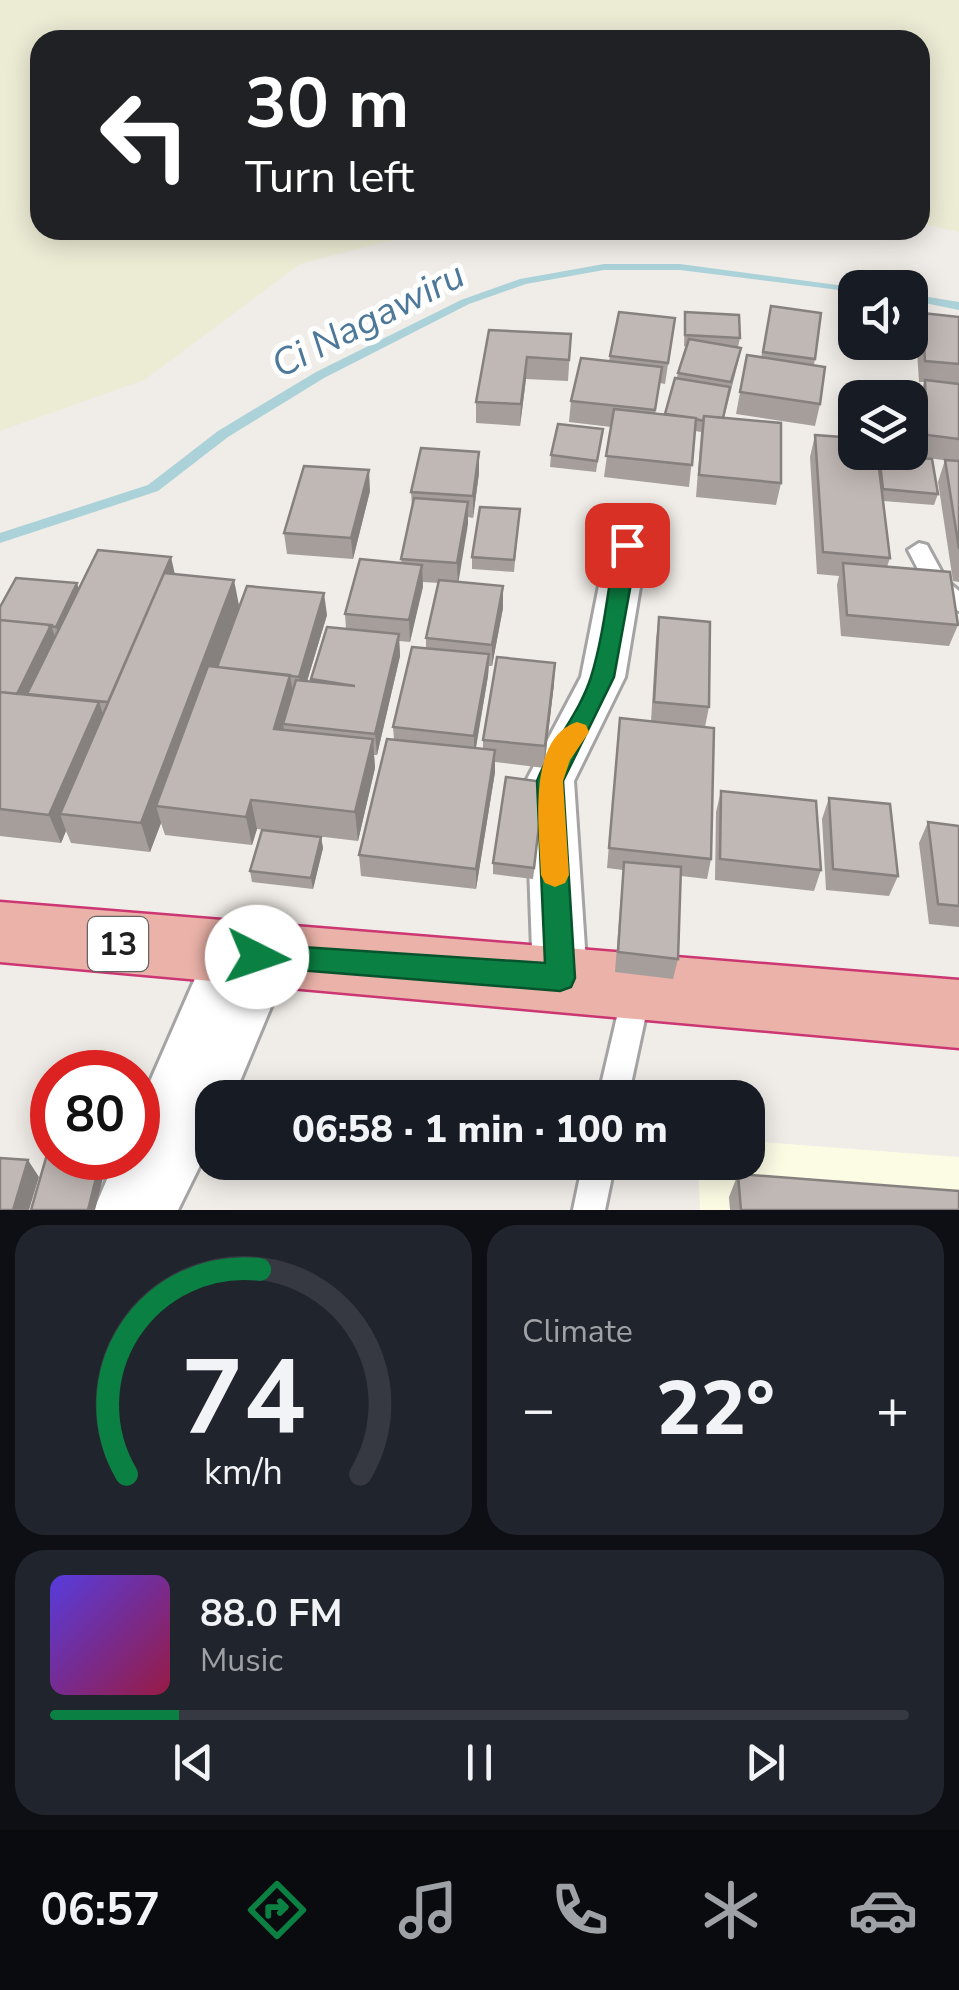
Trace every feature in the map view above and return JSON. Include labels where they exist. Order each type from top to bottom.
[{"type":"highway","name":"13","points":[[0,932],[257,957],[560,978],[959,1014]]},
{"type":"street","points":[[560,978],[550,781],[559,756],[576,734],[602,677],[627,545]]},
{"type":"street","points":[[132,1210],[257,957]]},
{"type":"lane","points":[[919,550],[938,585],[959,602]]},
{"type":"lane","points":[[222,1080],[257,957]]},
{"type":"lane","points":[[618,1080],[638,988]]},
{"type":"lane","points":[[162,1210],[195,1143]]},
{"type":"lane","points":[[588,1210],[595,1180]]},
{"type":"shaded area","points":[[0,0],[959,0],[959,232],[930,225],[930,30],[30,30],[30,240],[392,240],[300,264],[144,380],[0,431]]},
{"type":"shaded area","points":[[765,1142],[959,1157],[959,1210],[700,1210],[699,1180],[765,1180]]},
{"type":"building","points":[[771,306],[821,313],[815,359],[763,352]]},
{"type":"building","points":[[619,312],[675,318],[668,363],[610,356]]},
{"type":"building","points":[[685,312],[739,315],[740,338],[685,335]]},
{"type":"building","points":[[928,314],[959,317],[959,364],[925,361]]},
{"type":"building","points":[[489,330],[571,334],[569,360],[527,357],[521,404],[476,402]]},
{"type":"building","points":[[689,339],[741,348],[731,382],[678,373]]},
{"type":"building","points":[[747,355],[825,367],[820,404],[740,392]]},
{"type":"building","points":[[581,358],[662,367],[655,410],[571,401]]},
{"type":"building","points":[[675,378],[730,387],[723,418],[704,416],[703,421],[665,414]]},
{"type":"building","points":[[928,380],[959,384],[959,439],[928,435]]},
{"type":"building","points":[[614,409],[696,418],[692,465],[606,456]]},
{"type":"building","points":[[704,416],[781,423],[781,483],[699,475]]},
{"type":"building","points":[[558,424],[603,429],[597,461],[551,455]]},
{"type":"building","points":[[815,435],[838,437],[838,470],[879,470],[890,558],[823,552]]},
{"type":"building","points":[[421,448],[479,452],[473,496],[411,492]]},
{"type":"building","points":[[928,459],[932,459],[938,494],[883,489],[881,470],[928,470]]},
{"type":"building","points":[[945,460],[959,461],[959,549]]},
{"type":"building","points":[[304,466],[369,470],[351,538],[284,533]]},
{"type":"building","points":[[414,498],[468,502],[457,563],[401,559]]},
{"type":"building","points":[[480,507],[520,509],[514,560],[472,557]]},
{"type":"building","points":[[98,550],[171,557],[108,702],[27,694]]},
{"type":"building","points":[[360,559],[422,565],[409,620],[345,614]]},
{"type":"building","points":[[843,563],[950,572],[958,625],[847,615]]},
{"type":"building","points":[[164,573],[234,580],[141,823],[60,814]]},
{"type":"building","points":[[16,578],[77,583],[56,627],[0,620],[0,607]]},
{"type":"building","points":[[439,580],[503,586],[492,645],[426,638]]},
{"type":"building","points":[[247,586],[324,593],[299,677],[217,667]]},
{"type":"building","points":[[659,617],[710,622],[709,707],[654,702]]},
{"type":"building","points":[[0,620],[51,625],[17,694],[0,692]]},
{"type":"building","points":[[327,627],[399,634],[375,734],[283,724],[296,680],[355,686],[311,679]]},
{"type":"building","points":[[412,647],[489,654],[474,736],[393,727]]},
{"type":"building","points":[[497,657],[555,663],[545,746],[483,740]]},
{"type":"building","points":[[208,666],[290,675],[274,729],[373,739],[355,812],[251,800],[246,817],[156,806]]},
{"type":"building","points":[[0,692],[99,702],[49,815],[0,809]]},
{"type":"building","points":[[620,718],[714,728],[711,859],[609,848]]},
{"type":"building","points":[[387,739],[495,750],[476,869],[359,855]]},
{"type":"building","points":[[506,777],[544,782],[534,868],[493,863]]},
{"type":"building","points":[[721,791],[816,801],[821,870],[720,859]]},
{"type":"building","points":[[829,798],[890,804],[898,876],[833,869]]},
{"type":"building","points":[[928,822],[959,826],[959,906],[938,904]]},
{"type":"building","points":[[262,830],[321,837],[311,878],[250,871]]},
{"type":"building","points":[[624,862],[681,867],[678,959],[618,952]]},
{"type":"building","points":[[0,1158],[28,1160],[13,1210],[0,1210]]},
{"type":"building","points":[[765,1176],[959,1191],[959,1210],[741,1210],[738,1180],[765,1180]]},
{"type":"building","points":[[40,1180],[96,1180],[88,1210],[31,1210]]},
{"type":"waterway","name":"Ci Nagawiru","points":[[0,538],[153,488],[223,434],[320,375],[465,302],[524,281],[604,267],[680,267],[838,287]]},
{"type":"waterway","name":"Ci Nagawiru","points":[[928,300],[959,306]]},
{"type":"slow traffic","points":[[555,875],[550,781],[559,756],[577,732]]},
{"type":"route","points":[[257,957],[560,978],[550,781],[559,756],[576,734],[602,677],[627,545]]}]
